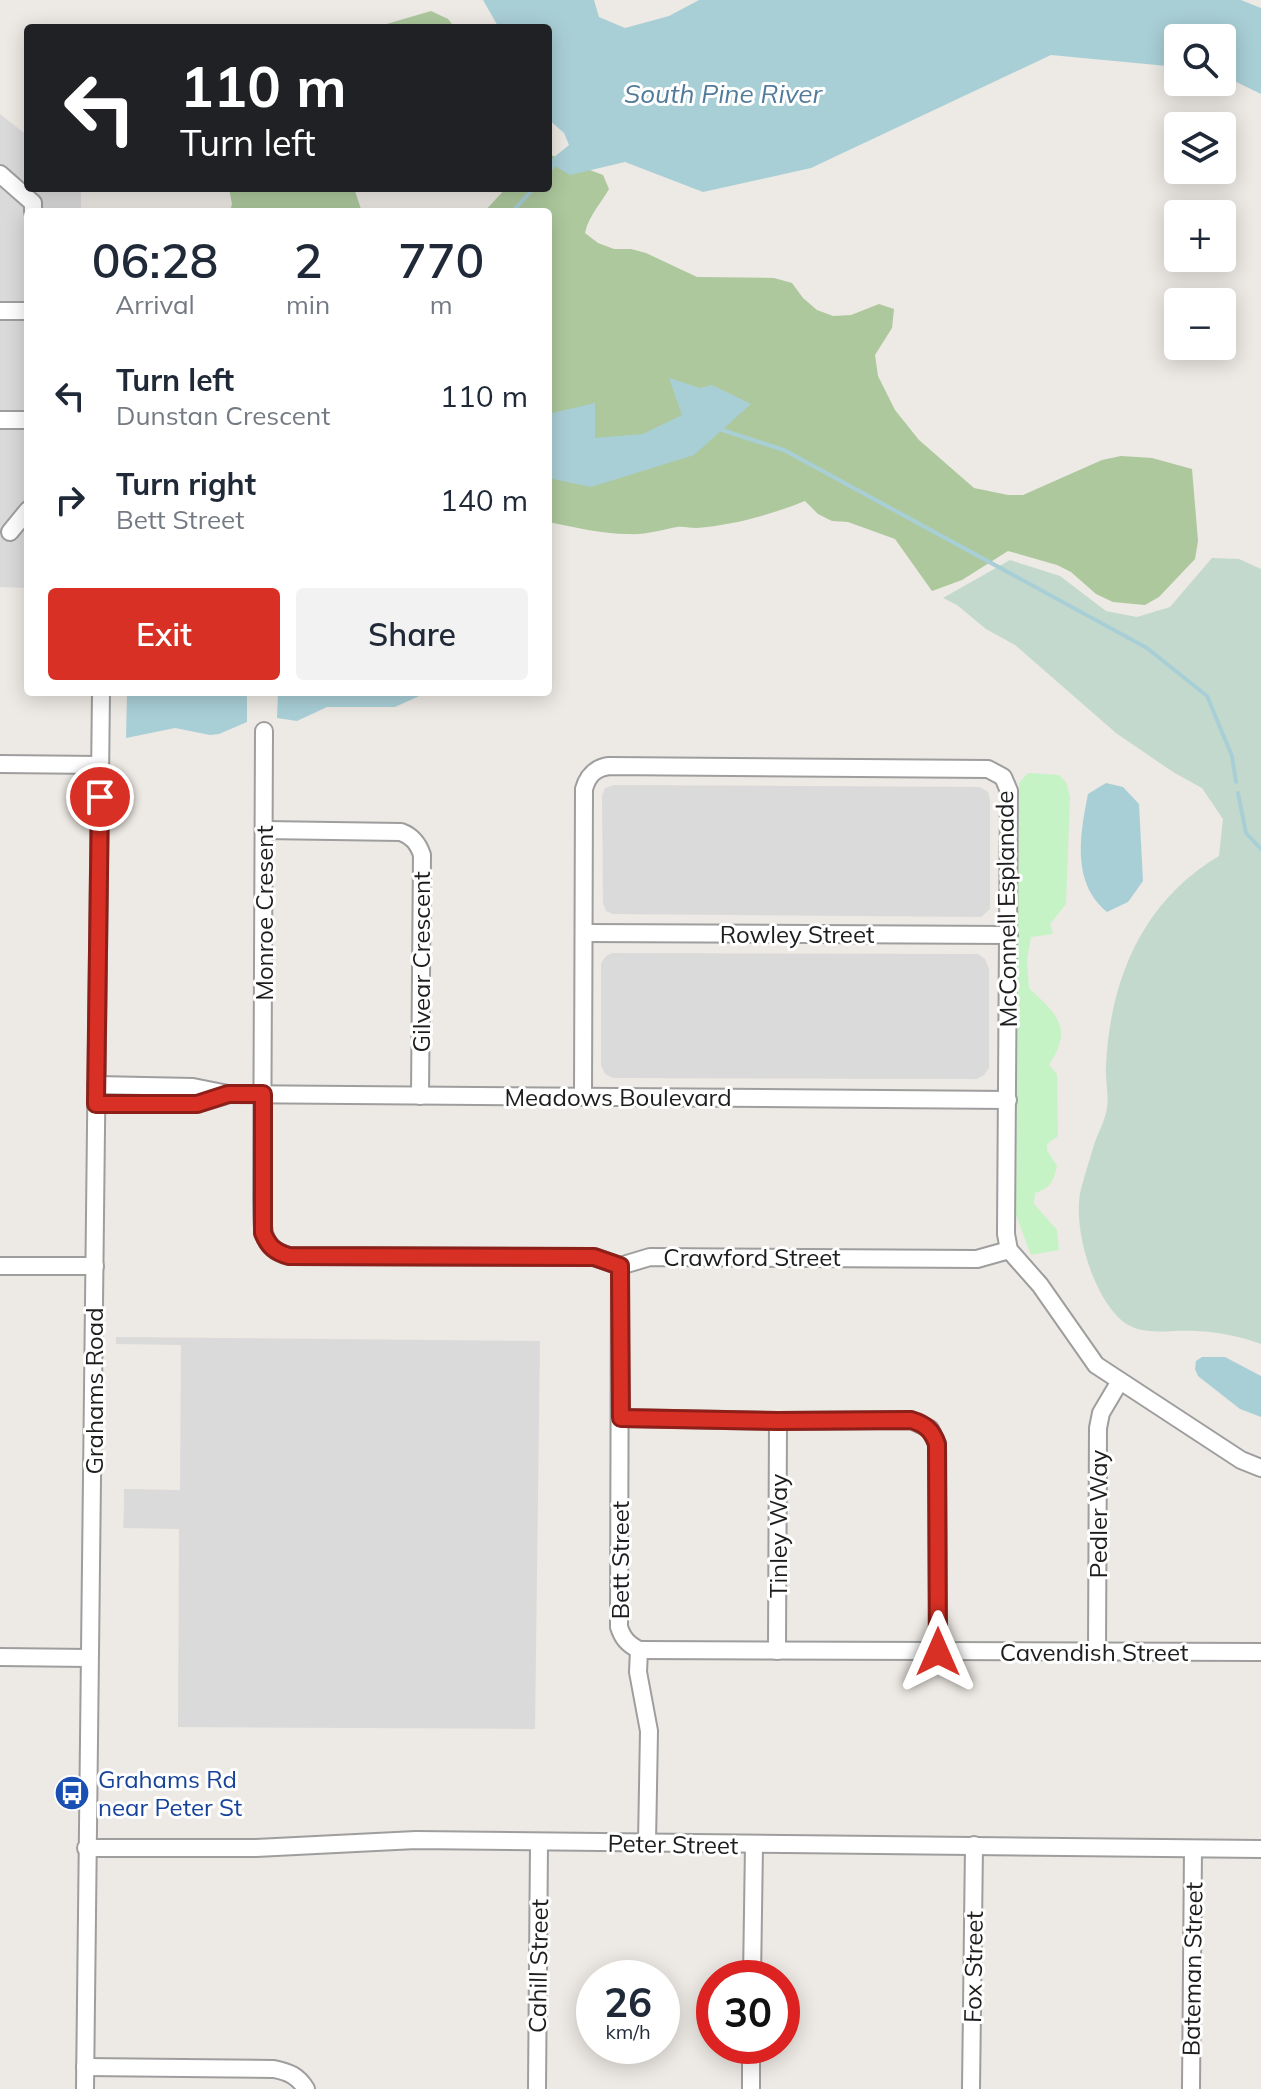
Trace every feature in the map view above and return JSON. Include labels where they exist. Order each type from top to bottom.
[{"type":"street","points":[[0,174],[33,203],[33,208]]},
{"type":"street","points":[[0,311],[24,311]]},
{"type":"street","points":[[0,420],[24,420]]},
{"type":"street","points":[[10,532],[24,515]]},
{"type":"street","name":"Grahams Road","points":[[85,2089],[101,696]]},
{"type":"street","name":"Monroe Cresent","points":[[263,1094],[264,731]]},
{"type":"street","points":[[0,764],[100,765]]},
{"type":"street","name":"McConnell Esplanade","points":[[583,1096],[584,789],[586,780],[600,768],[988,769],[1003,777],[1009,791],[1006,1234],[1009,1250]]},
{"type":"street","name":"Gilvear Crescent","points":[[264,830],[401,832],[415,840],[422,855],[420,1096]]},
{"type":"street","name":"Rowley Street","points":[[585,933],[1009,935]]},
{"type":"street","name":"Meadows Boulevard","points":[[96,1085],[193,1087],[228,1094],[1008,1100]]},
{"type":"street","name":"Meadows Boulevard","points":[[96,1104],[197,1104],[228,1094]]},
{"type":"street","name":"Crawford Street","points":[[263,1094],[263,1233],[267,1244],[289,1256],[594,1257],[620,1266],[650,1257],[977,1259],[1009,1250]]},
{"type":"street","points":[[1009,1250],[1040,1285],[1096,1365],[1241,1460],[1261,1468]]},
{"type":"street","points":[[0,1266],[95,1266]]},
{"type":"street","name":"Bett Street","points":[[620,1266],[619,1627],[628,1644],[639,1650],[638,1672],[649,1731],[647,1843]]},
{"type":"street","name":"Pedler Way","points":[[1097,1652],[1098,1428],[1101,1413],[1120,1381]]},
{"type":"street","points":[[621,1418],[911,1420],[930,1429],[937,1444],[938,1652]]},
{"type":"street","name":"Tinley Way","points":[[777,1651],[778,1421]]},
{"type":"street","name":"Cavendish Street","points":[[639,1650],[1261,1652]]},
{"type":"street","points":[[0,1657],[89,1658]]},
{"type":"street","name":"Peter Street","points":[[86,1848],[256,1848],[416,1840],[1261,1849]]},
{"type":"street","name":"Cahill Street","points":[[537,2089],[539,1843]]},
{"type":"street","points":[[752,1960],[754,1845]]},
{"type":"street","name":"Fox Street","points":[[971,2089],[974,1845]]},
{"type":"street","name":"Bateman Street","points":[[1191,2089],[1193,1849]]},
{"type":"street","points":[[751,2064],[751,2089]]},
{"type":"street","points":[[85,2067],[274,2069],[288,2071],[306,2089]]},
{"type":"shaded area","points":[[0,114],[24,133],[24,192],[81,192],[81,208],[24,208],[24,588],[0,587]]},
{"type":"shaded area","points":[[614,785],[980,787],[988,792],[990,799],[990,909],[981,917],[613,914],[606,911],[603,903],[602,796],[605,788]]},
{"type":"shaded area","points":[[612,953],[978,954],[985,959],[989,969],[989,1068],[977,1079],[613,1078],[605,1074],[601,1065],[601,963]]},
{"type":"shaded area","points":[[116,1337],[540,1341],[535,1729],[178,1727],[179,1529],[123,1528],[124,1489],[180,1490],[181,1345],[116,1344]]},
{"type":"green space","points":[[431,11],[452,24],[387,24]]},
{"type":"green space","points":[[552,156],[603,175],[609,189],[592,215],[585,233],[598,243],[614,249],[646,253],[697,277],[774,278],[792,283],[817,310],[833,316],[851,315],[879,304],[894,309],[892,328],[875,355],[878,376],[895,410],[919,440],[974,488],[1023,495],[1102,460],[1121,456],[1152,458],[1192,469],[1198,541],[1195,559],[1159,597],[1145,605],[1113,602],[1096,594],[1071,572],[1057,565],[1008,551],[962,580],[932,591],[895,539],[848,522],[832,521],[818,514],[805,501],[738,522],[710,527],[677,527],[641,534],[608,533],[552,523],[552,208],[488,208],[502,192],[552,192]]},
{"type":"green space","points":[[230,192],[355,192],[361,208],[231,208]]},
{"type":"green space","points":[[1212,558],[1239,559],[1261,569],[1261,1344],[1221,1333],[1146,1331],[1128,1325],[1101,1293],[1087,1258],[1079,1221],[1081,1189],[1107,1108],[1109,1034],[1123,973],[1151,919],[1192,874],[1219,856],[1223,819],[1202,788],[1116,733],[1015,645],[986,629],[957,605],[943,598],[1010,560],[1060,576],[1106,611],[1137,617],[1170,607]]},
{"type":"green space","points":[[1028,773],[1059,775],[1066,782],[1070,797],[1066,904],[1050,924],[1053,934],[1031,937],[1027,960],[1029,988],[1054,1014],[1061,1031],[1049,1065],[1057,1074],[1058,1136],[1047,1144],[1047,1150],[1057,1166],[1050,1184],[1035,1193],[1034,1204],[1057,1230],[1059,1250],[1031,1255],[1016,1215],[1019,783]]},
{"type":"water","name":"South Pine River","points":[[483,0],[594,0],[599,17],[625,28],[669,16],[699,0],[1241,0],[1261,8],[1261,94],[1236,82],[1236,24],[1164,24],[1164,66],[1051,55],[811,168],[703,192],[625,162],[570,175],[552,164],[552,159],[569,145],[564,133],[552,122],[552,24],[497,24]]},
{"type":"water","points":[[669,378],[700,388],[712,385],[751,404],[694,455],[591,487],[552,479],[552,413],[595,403],[595,438],[643,434],[682,415]]},
{"type":"water","points":[[127,696],[247,696],[247,722],[219,734],[175,728],[126,738]]},
{"type":"water","points":[[278,696],[419,696],[395,707],[327,707],[297,721],[277,718]]},
{"type":"water","points":[[1106,783],[1123,787],[1139,804],[1143,881],[1128,902],[1107,912],[1088,887],[1081,857],[1088,794]]},
{"type":"water","points":[[1202,1357],[1225,1357],[1261,1376],[1261,1417],[1240,1409],[1198,1376],[1196,1361]]},
{"type":"waterway","points":[[552,168],[557,162]]},
{"type":"waterway","points":[[516,208],[530,192]]},
{"type":"waterway","points":[[716,428],[784,450],[1147,648],[1207,696],[1232,756],[1236,782]]},
{"type":"waterway","points":[[1238,793],[1246,833],[1261,849]]},
{"type":"place","name":"Grahams Rd near Peter St","points":[[72,1793]]},
{"type":"route","points":[[100,797],[96,1104],[197,1104],[228,1094],[263,1094],[263,1233],[267,1244],[289,1256],[594,1257],[620,1266],[621,1418],[911,1420],[921,1423],[930,1429],[937,1444],[938,1652]]}]
